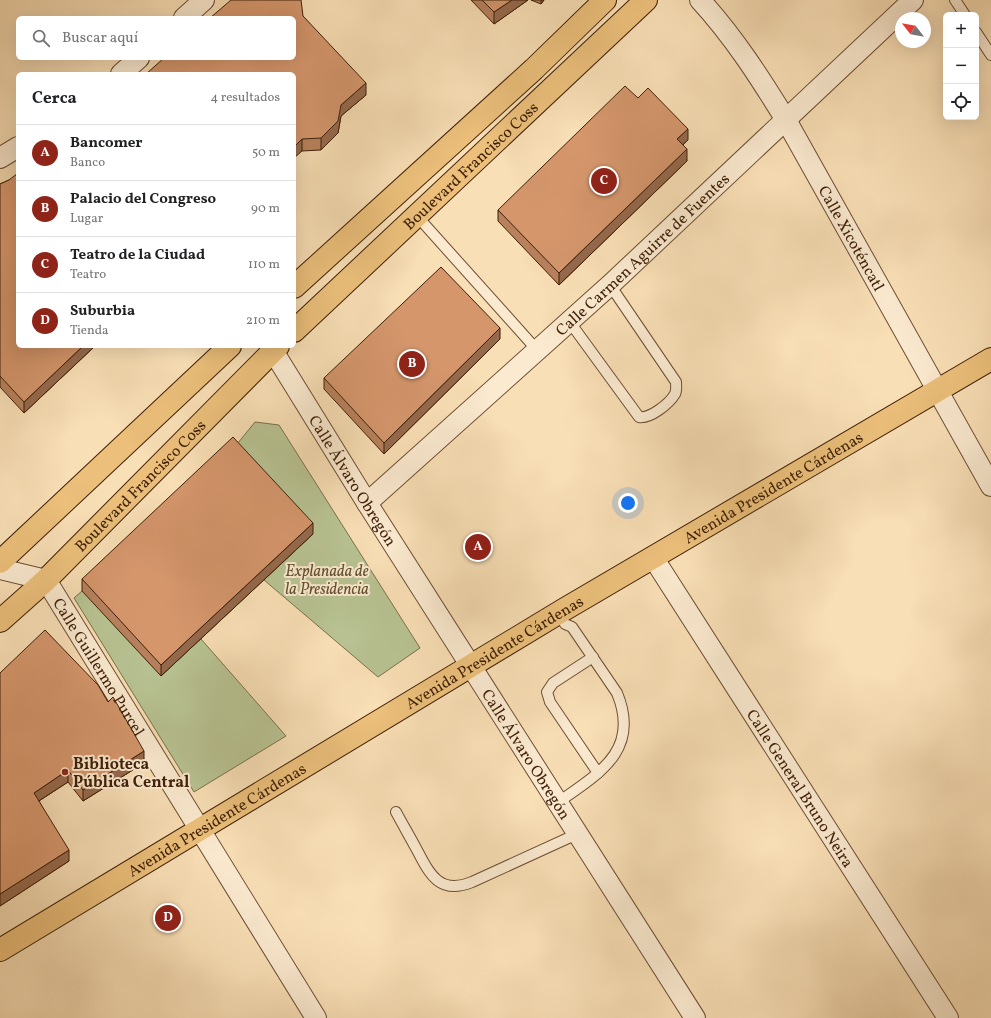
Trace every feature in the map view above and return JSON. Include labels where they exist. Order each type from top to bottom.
[{"type":"main road","name":"Boulevard Francisco Coss","points":[[296,285],[534,69],[605,0]]},
{"type":"main road","name":"Boulevard Francisco Coss","points":[[296,329],[646,0]]},
{"type":"main road","points":[[0,562],[228,348]]},
{"type":"main road","name":"Boulevard Francisco Coss","points":[[0,621],[46,580],[273,348]]},
{"type":"main road","name":"Avenida Presidente Cárdenas","points":[[0,950],[471,667],[565,617],[654,559],[991,359]]},
{"type":"street","points":[[186,16],[204,0]]},
{"type":"street","name":"Calle Xicoténcatl","points":[[700,0],[719,21],[749,61],[786,120],[991,486]]},
{"type":"street","name":"Calle Carmen Aguirre de Fuentes","points":[[367,503],[610,285],[913,0]]},
{"type":"street","points":[[123,72],[137,60]]},
{"type":"street","points":[[0,158],[16,148]]},
{"type":"street","name":"Calle Álvaro Obregón","points":[[273,348],[367,503],[695,1018]]},
{"type":"street","name":"Calle General Bruno Neira","points":[[654,559],[948,1018]]},
{"type":"street","name":"Calle Guillermo Purcel","points":[[0,569],[46,580],[316,1018]]},
{"type":"lane","points":[[955,0],[963,12]]},
{"type":"lane","points":[[979,37],[991,55]]},
{"type":"lane","points":[[534,69],[553,88]]},
{"type":"lane","points":[[417,216],[537,350]]},
{"type":"lane","points":[[569,321],[638,417],[644,418],[649,416],[670,401],[677,389],[676,382],[610,285]]},
{"type":"lane","points":[[557,803],[609,764],[617,751],[624,730],[624,717],[617,693],[565,617]]},
{"type":"lane","points":[[593,657],[553,683],[547,692],[550,702],[598,773]]},
{"type":"lane","points":[[396,812],[429,873],[438,881],[449,886],[462,886],[472,882],[577,834]]},
{"type":"green space","name":"Explanada de la Presidencia","points":[[255,422],[279,425],[420,648],[378,677],[264,580],[312,534],[233,449]]},
{"type":"green space","points":[[82,591],[201,639],[286,736],[194,792],[74,598]]},
{"type":"building","points":[[231,0],[301,0],[303,16],[366,83],[341,105],[338,121],[321,138],[302,139],[296,145],[296,72],[148,72],[162,60],[296,60],[296,16],[212,16]]},
{"type":"building","points":[[482,0],[512,0],[494,12]]},
{"type":"building","points":[[625,86],[638,98],[648,88],[688,129],[677,139],[687,149],[559,273],[498,210]]},
{"type":"building","points":[[16,175],[16,348],[81,348],[24,402],[0,376],[0,184]]},
{"type":"building","points":[[441,267],[500,328],[384,443],[324,378]]},
{"type":"building","points":[[233,437],[313,523],[161,665],[82,579]]},
{"type":"building","name":"Biblioteca Pública Central","points":[[45,630],[98,685],[108,702],[113,697],[144,751],[83,790],[68,770],[34,793],[69,850],[0,894],[0,673]]},
{"type":"place","name":"Teatro de la Ciudad","points":[[604,181]]},
{"type":"place","name":"Palacio del Congreso","points":[[412,364]]},
{"type":"place","name":"Bancomer","points":[[478,547]]},
{"type":"place","name":"Biblioteca Pública Central","points":[[65,772]]},
{"type":"place","name":"Suburbia","points":[[168,918]]}]
